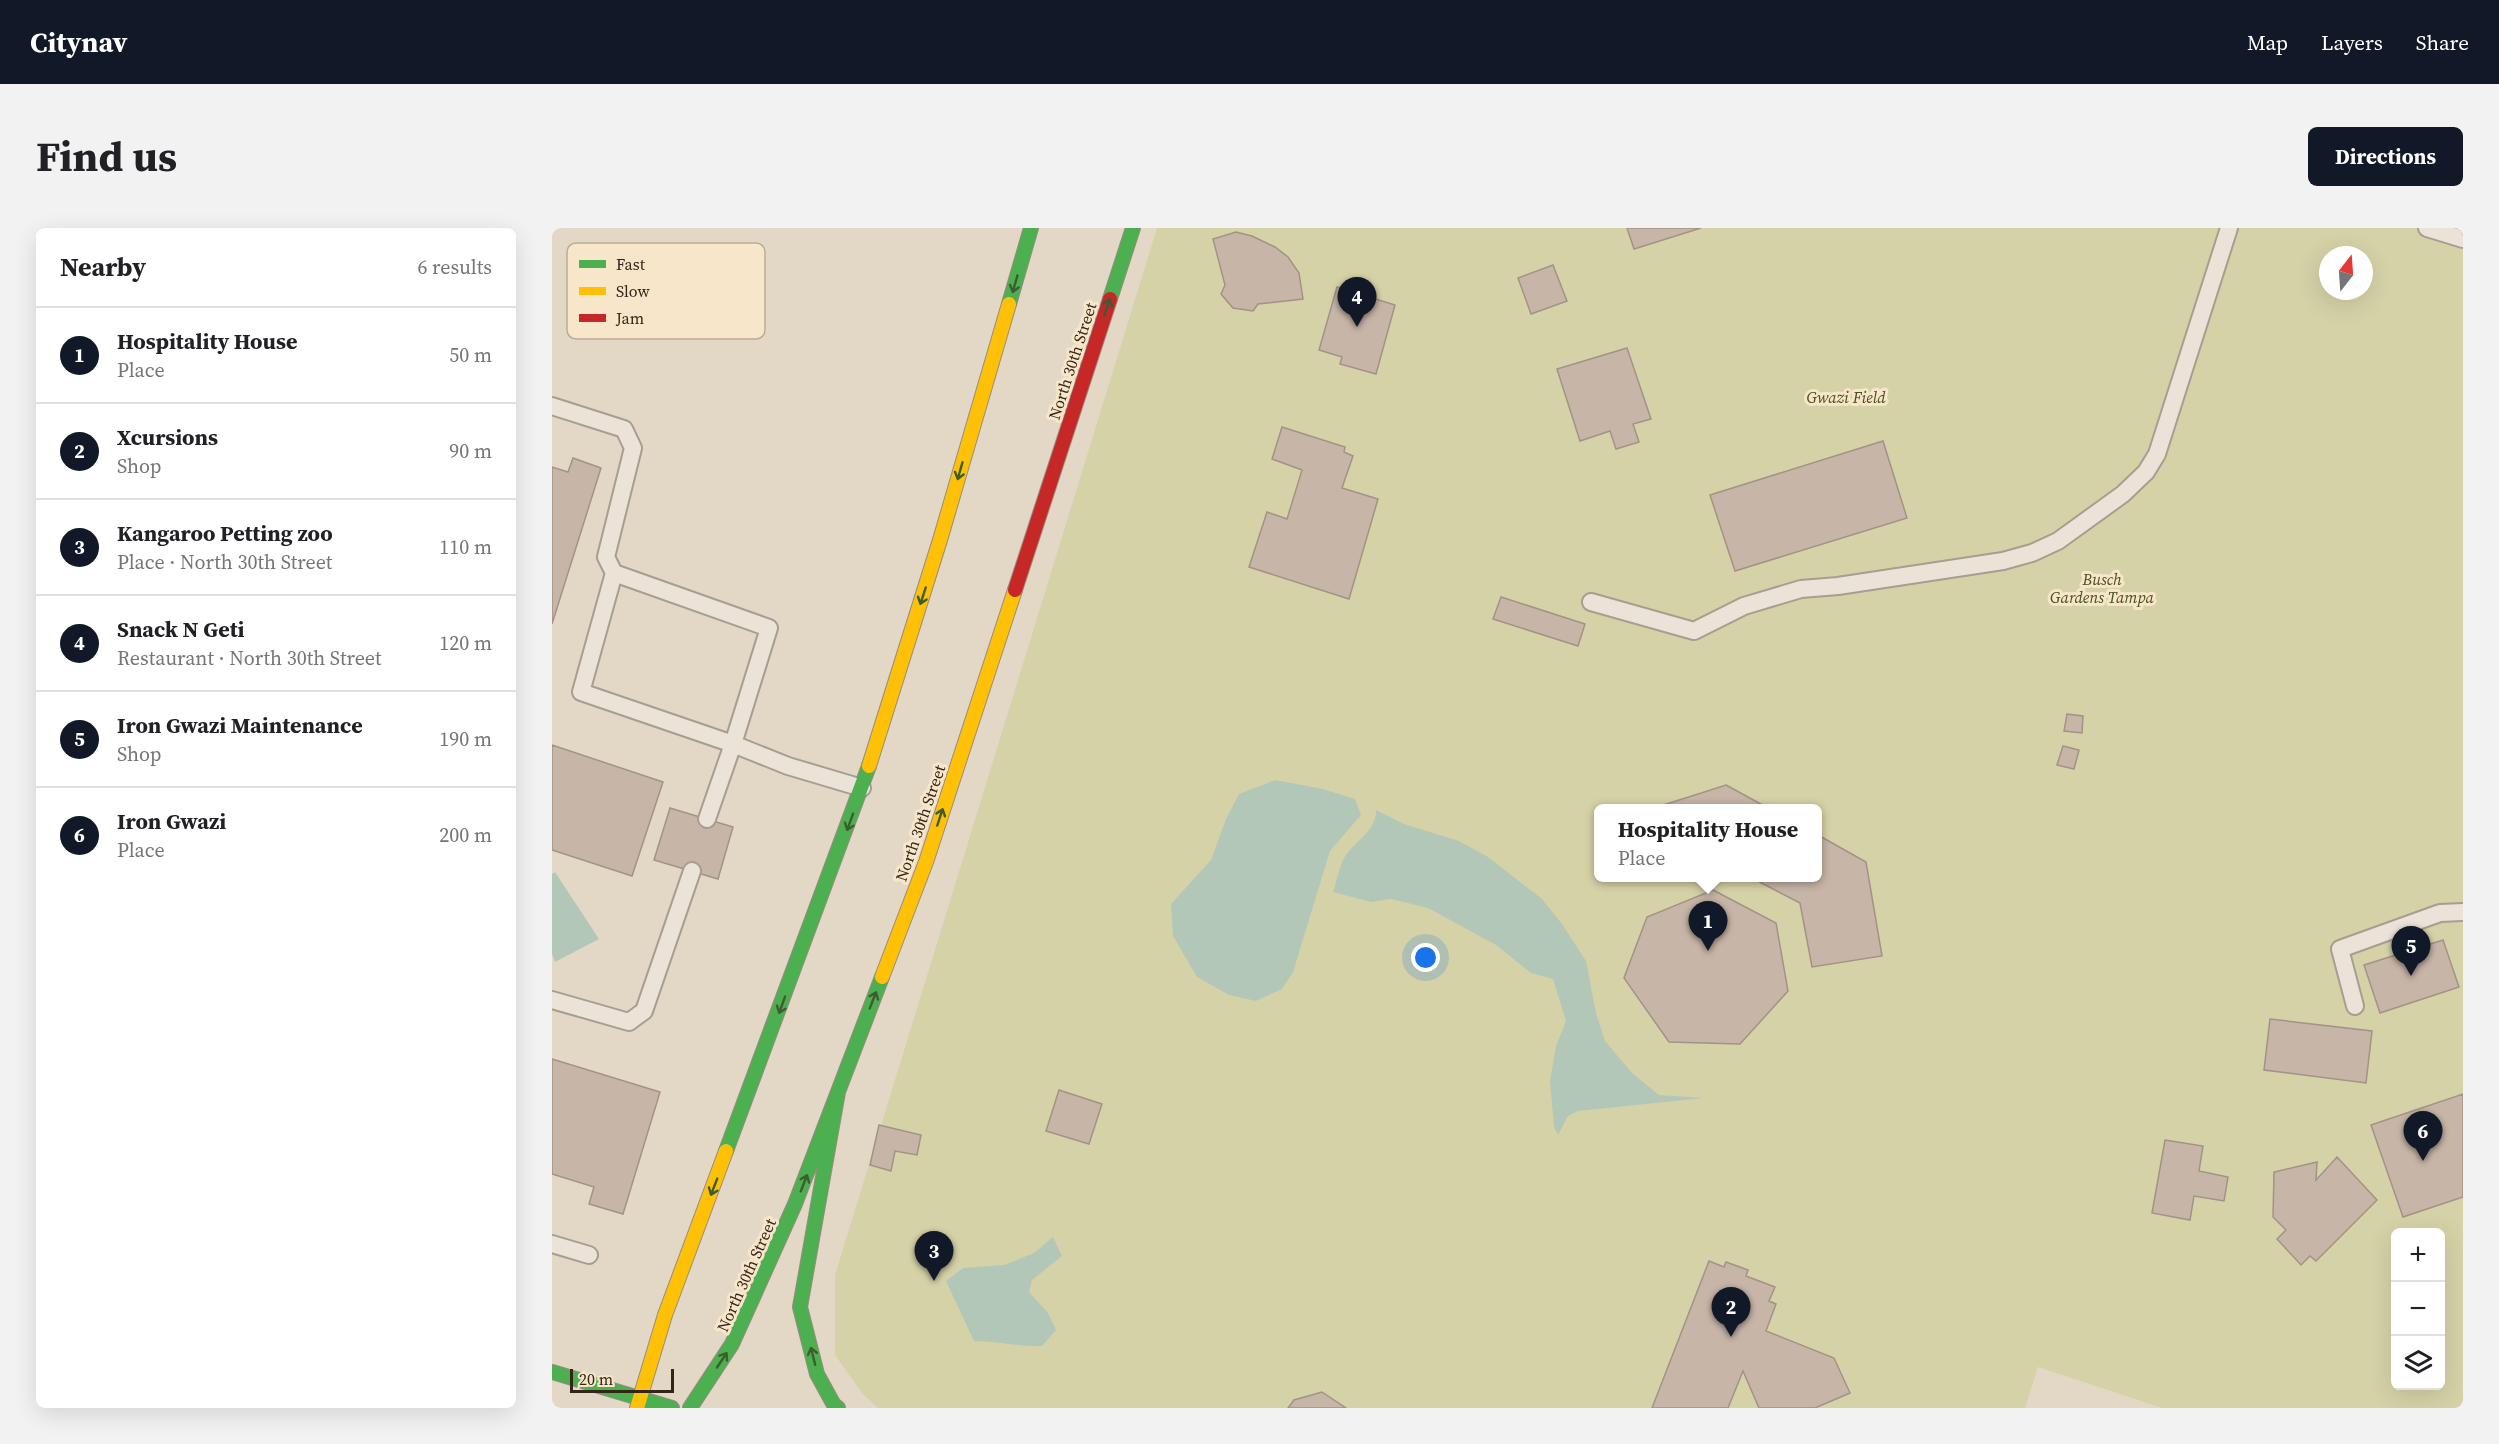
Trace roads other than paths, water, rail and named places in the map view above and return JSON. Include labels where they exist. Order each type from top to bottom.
[{"type":"main road","points":[[638,1403],[665,1316],[862,788],[940,540],[1031,228]]},
{"type":"main road","name":"North 30th Street","points":[[690,1408],[732,1344],[795,1204],[926,862],[1133,228]]},
{"type":"main road","points":[[838,1092],[800,1307],[817,1374],[834,1406],[838,1408]]},
{"type":"main road","points":[[552,1372],[638,1403],[672,1408]]},
{"type":"lane","points":[[1591,602],[1694,631],[1744,606],[1801,589],[1838,586],[2002,561],[2032,553],[2058,542],[2123,494],[2146,472],[2157,454],[2229,228]]},
{"type":"lane","points":[[2427,228],[2463,239]]},
{"type":"lane","points":[[552,406],[624,429],[633,448],[606,557],[614,573],[581,692],[733,744],[788,766],[862,788]]},
{"type":"lane","points":[[614,573],[769,628],[707,819]]},
{"type":"lane","points":[[552,1000],[629,1022],[644,1011],[692,871]]},
{"type":"lane","points":[[2355,1006],[2340,949],[2440,913],[2463,912]]},
{"type":"lane","points":[[552,1244],[590,1255]]},
{"type":"place","name":"Snack N Geti","points":[[1357,327]]},
{"type":"place","name":"Hospitality House","points":[[1708,951]]},
{"type":"place","name":"Iron Gwazi Maintenance","points":[[2411,976]]},
{"type":"place","name":"Iron Gwazi","points":[[2423,1161]]},
{"type":"place","name":"Kangaroo Petting zoo","points":[[934,1281]]},
{"type":"place","name":"Xcursions","points":[[1731,1337]]},
{"type":"park label","name":"Gwazi Field","points":[[1846,397]]},
{"type":"park label","name":"Busch Gardens Tampa","points":[[2102,588]]}]
